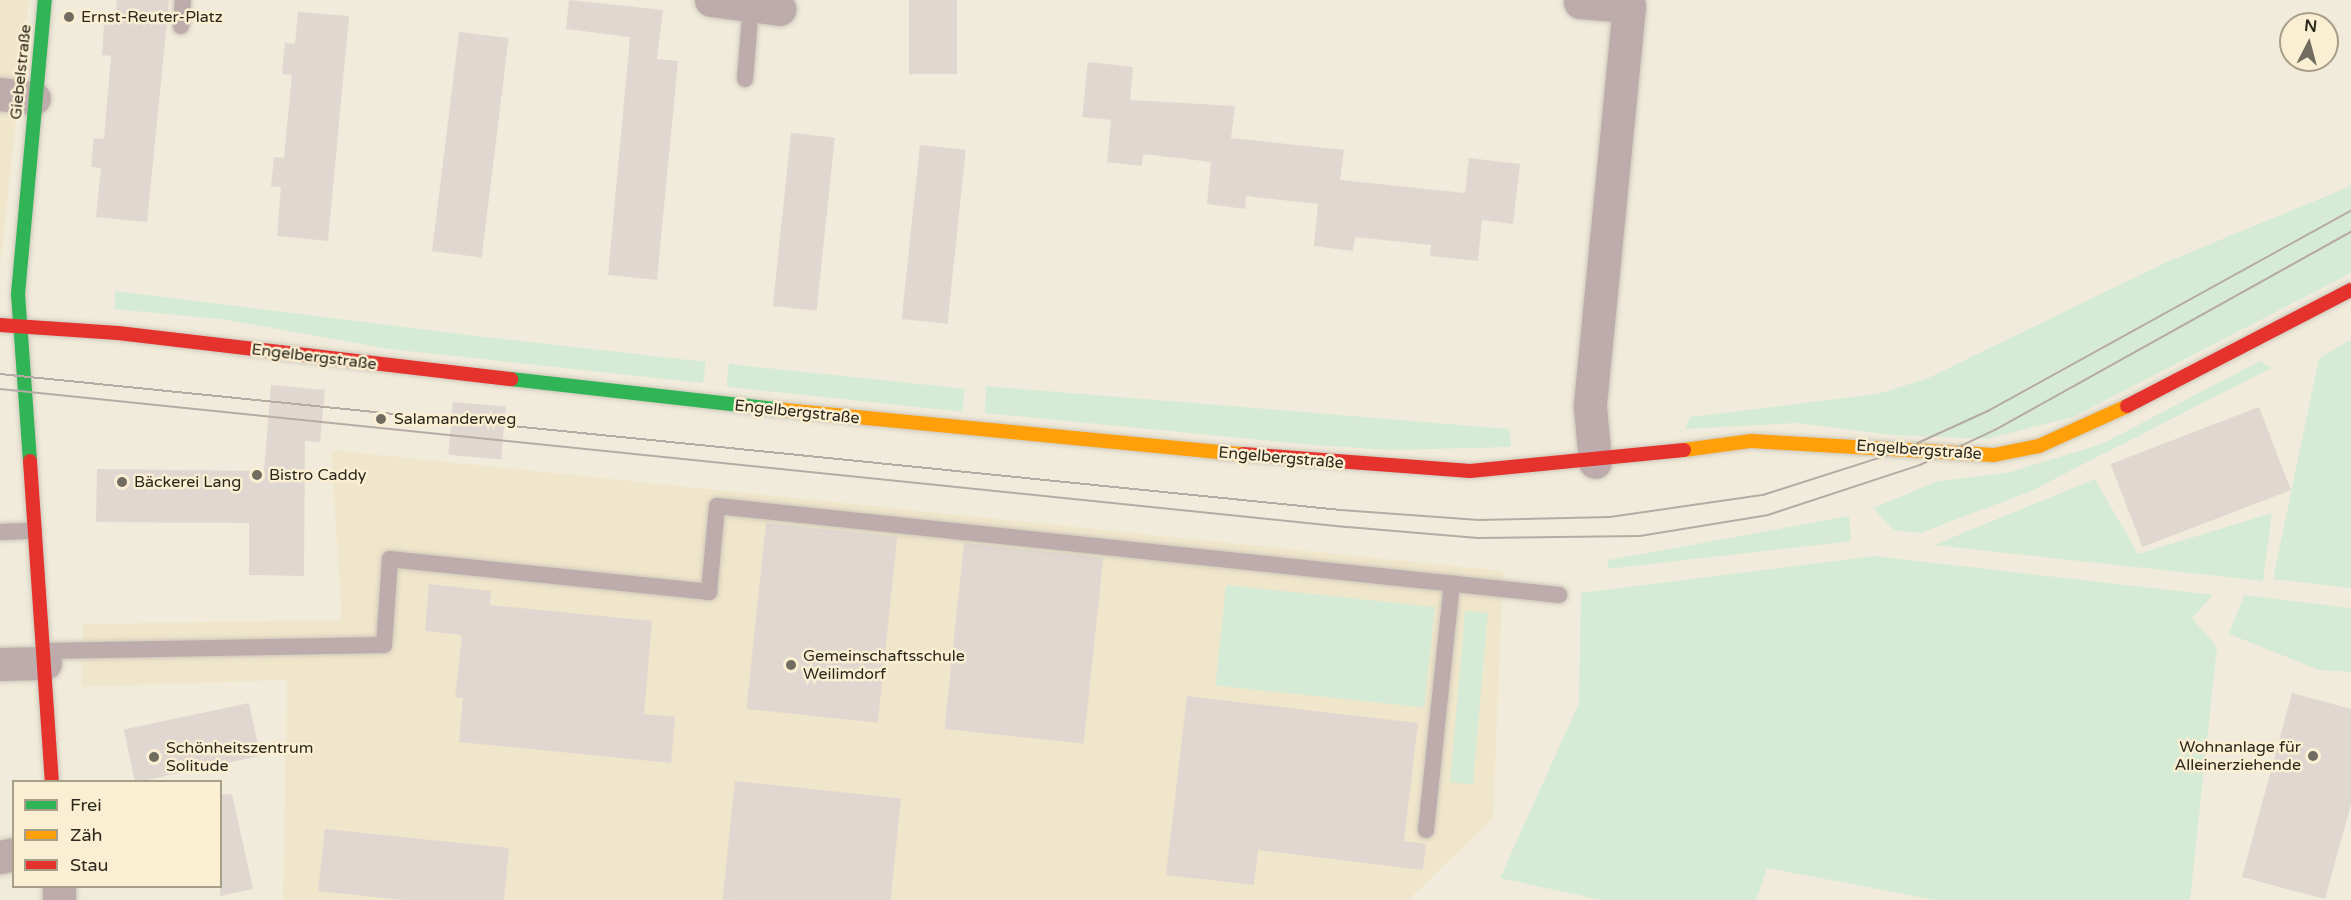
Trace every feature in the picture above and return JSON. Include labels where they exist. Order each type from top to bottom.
[{"type":"main road","name":"Giebelstraße","points":[[23,326],[18,294],[34,98],[45,0]]},
{"type":"main road","name":"Engelbergstraße","points":[[0,325],[718,404],[1211,452],[1470,471],[1595,462],[1751,441],[1983,455],[2039,446],[2207,369],[2351,290]]},
{"type":"main road","points":[[23,326],[34,531],[52,780]]},
{"type":"street","points":[[711,0],[765,7]]},
{"type":"street","points":[[1581,2],[1629,6],[1590,407],[1595,462]]},
{"type":"street","points":[[0,94],[34,98]]},
{"type":"street","points":[[0,664],[44,657]]},
{"type":"lane","points":[[180,26],[183,0]]},
{"type":"lane","points":[[745,79],[765,7]]},
{"type":"lane","points":[[44,657],[384,645],[390,559],[710,592],[717,506],[1559,595]]},
{"type":"lane","points":[[0,532],[34,531]]},
{"type":"lane","points":[[1426,830],[1452,583]]},
{"type":"shaded area","points":[[0,0],[29,0],[0,268]]},
{"type":"shaded area","name":"Gemeinschaftsschule Weilimdorf","points":[[331,450],[1503,571],[1493,818],[1408,900],[283,900],[287,680],[81,687],[83,624],[342,620]]},
{"type":"green space","points":[[2351,186],[2351,273],[2073,417],[1987,439],[1892,435],[1798,423],[1685,429],[1690,417],[1877,394],[1926,379],[2169,261]]},
{"type":"green space","points":[[115,291],[706,362],[703,383],[389,349],[227,320],[115,309]]},
{"type":"green space","points":[[2351,340],[2351,588],[2273,579],[2319,358]]},
{"type":"green space","points":[[2260,361],[2271,368],[2029,492],[1920,533],[1894,530],[1873,508],[1938,481],[2007,473],[2102,444]]},
{"type":"green space","points":[[729,364],[965,389],[962,412],[727,387]]},
{"type":"green space","points":[[986,386],[1509,429],[1511,447],[1391,450],[1312,445],[985,413]]},
{"type":"green space","points":[[2095,479],[2138,554],[2272,513],[2263,581],[1934,545]]},
{"type":"green space","points":[[1849,516],[1851,541],[1607,569],[1609,560]]},
{"type":"green space","points":[[1874,556],[2213,595],[2192,618],[2217,647],[2190,900],[1935,900],[1767,868],[1756,900],[1602,900],[1500,878],[1579,703],[1581,593]]},
{"type":"green space","points":[[1226,585],[1435,607],[1424,707],[1215,685]]},
{"type":"green space","points":[[2244,595],[2351,608],[2351,672],[2319,670],[2229,634]]},
{"type":"green space","points":[[1465,611],[1488,613],[1473,784],[1450,782]]},
{"type":"building","points":[[117,0],[169,0],[147,222],[96,217],[101,168],[91,167],[94,138],[104,139],[111,56],[102,55],[104,24],[114,25]]},
{"type":"building","points":[[569,0],[663,10],[657,59],[678,61],[657,280],[608,275],[630,37],[566,29]]},
{"type":"building","points":[[909,0],[957,0],[957,74],[909,74]]},
{"type":"building","points":[[298,12],[349,16],[328,241],[277,236],[281,187],[271,186],[274,157],[284,158],[292,75],[282,74],[285,43],[295,44]]},
{"type":"building","points":[[459,32],[509,38],[482,257],[432,251]]},
{"type":"building","points":[[1088,62],[1133,67],[1130,100],[1235,106],[1231,138],[1344,150],[1340,180],[1465,193],[1469,158],[1520,164],[1513,224],[1482,220],[1478,261],[1430,256],[1431,245],[1355,237],[1353,251],[1314,246],[1318,204],[1246,196],[1245,209],[1207,204],[1211,162],[1143,154],[1142,166],[1107,162],[1111,120],[1082,117]]},
{"type":"building","points":[[791,133],[835,138],[817,311],[773,306]]},
{"type":"building","points":[[920,145],[966,150],[947,324],[902,319]]},
{"type":"building","points":[[271,385],[325,390],[320,442],[305,441],[304,576],[249,575],[249,523],[96,522],[97,469],[264,471]]},
{"type":"building","points":[[453,402],[506,407],[501,459],[448,455]]},
{"type":"building","points":[[2259,407],[2291,490],[2142,547],[2111,464]]},
{"type":"building","points":[[766,523],[897,537],[878,723],[746,709]]},
{"type":"building","points":[[964,543],[1103,558],[1084,744],[944,729]]},
{"type":"building","points":[[429,584],[491,591],[490,605],[652,621],[644,714],[675,717],[671,763],[459,742],[463,698],[455,698],[462,635],[425,631]]},
{"type":"building","name":"Wohnanlage für Alleinerziehende","points":[[2292,693],[2351,709],[2351,804],[2325,899],[2242,877]]},
{"type":"building","points":[[1187,696],[1418,723],[1404,841],[1426,844],[1423,870],[1258,850],[1254,885],[1166,875]]},
{"type":"building","points":[[249,703],[260,756],[146,780],[135,780],[124,730]]},
{"type":"building","points":[[735,781],[901,798],[890,900],[723,899]]},
{"type":"building","points":[[232,794],[253,889],[220,896],[220,888],[222,888],[222,795]]},
{"type":"building","points":[[325,829],[509,848],[504,900],[403,900],[318,891]]},
{"type":"tram line","points":[[0,374],[1341,510],[1479,520],[1610,517],[1763,495],[1898,452],[1988,411],[2351,211]]},
{"type":"tram line","points":[[0,389],[1348,527],[1478,538],[1640,536],[1768,515],[1920,465],[1995,430],[2351,232]]},
{"type":"traffic: fast","points":[[30,461],[18,294],[45,0]]},
{"type":"traffic: fast","points":[[511,379],[783,410]]},
{"type":"traffic: slow","points":[[1684,450],[1751,441],[1994,455],[2039,446],[2127,406]]},
{"type":"traffic: slow","points":[[783,410],[1243,454]]},
{"type":"traffic: jam","points":[[2127,406],[2351,290]]},
{"type":"traffic: jam","points":[[0,325],[118,333],[511,379]]},
{"type":"traffic: jam","points":[[1243,454],[1470,471],[1684,450]]},
{"type":"traffic: jam","points":[[30,461],[52,780]]},
{"type":"place","name":"Ernst-Reuter-Platz","points":[[69,17]]},
{"type":"place","name":"Salamanderweg","points":[[381,419]]},
{"type":"place","name":"Bistro Caddy","points":[[257,475]]},
{"type":"place","name":"Bäckerei Lang","points":[[122,482]]},
{"type":"place","name":"Gemeinschaftsschule Weilimdorf","points":[[791,665]]},
{"type":"place","name":"Wohnanlage für Alleinerziehende","points":[[2313,756]]},
{"type":"place","name":"Schönheitszentrum Solitude","points":[[154,757]]}]
